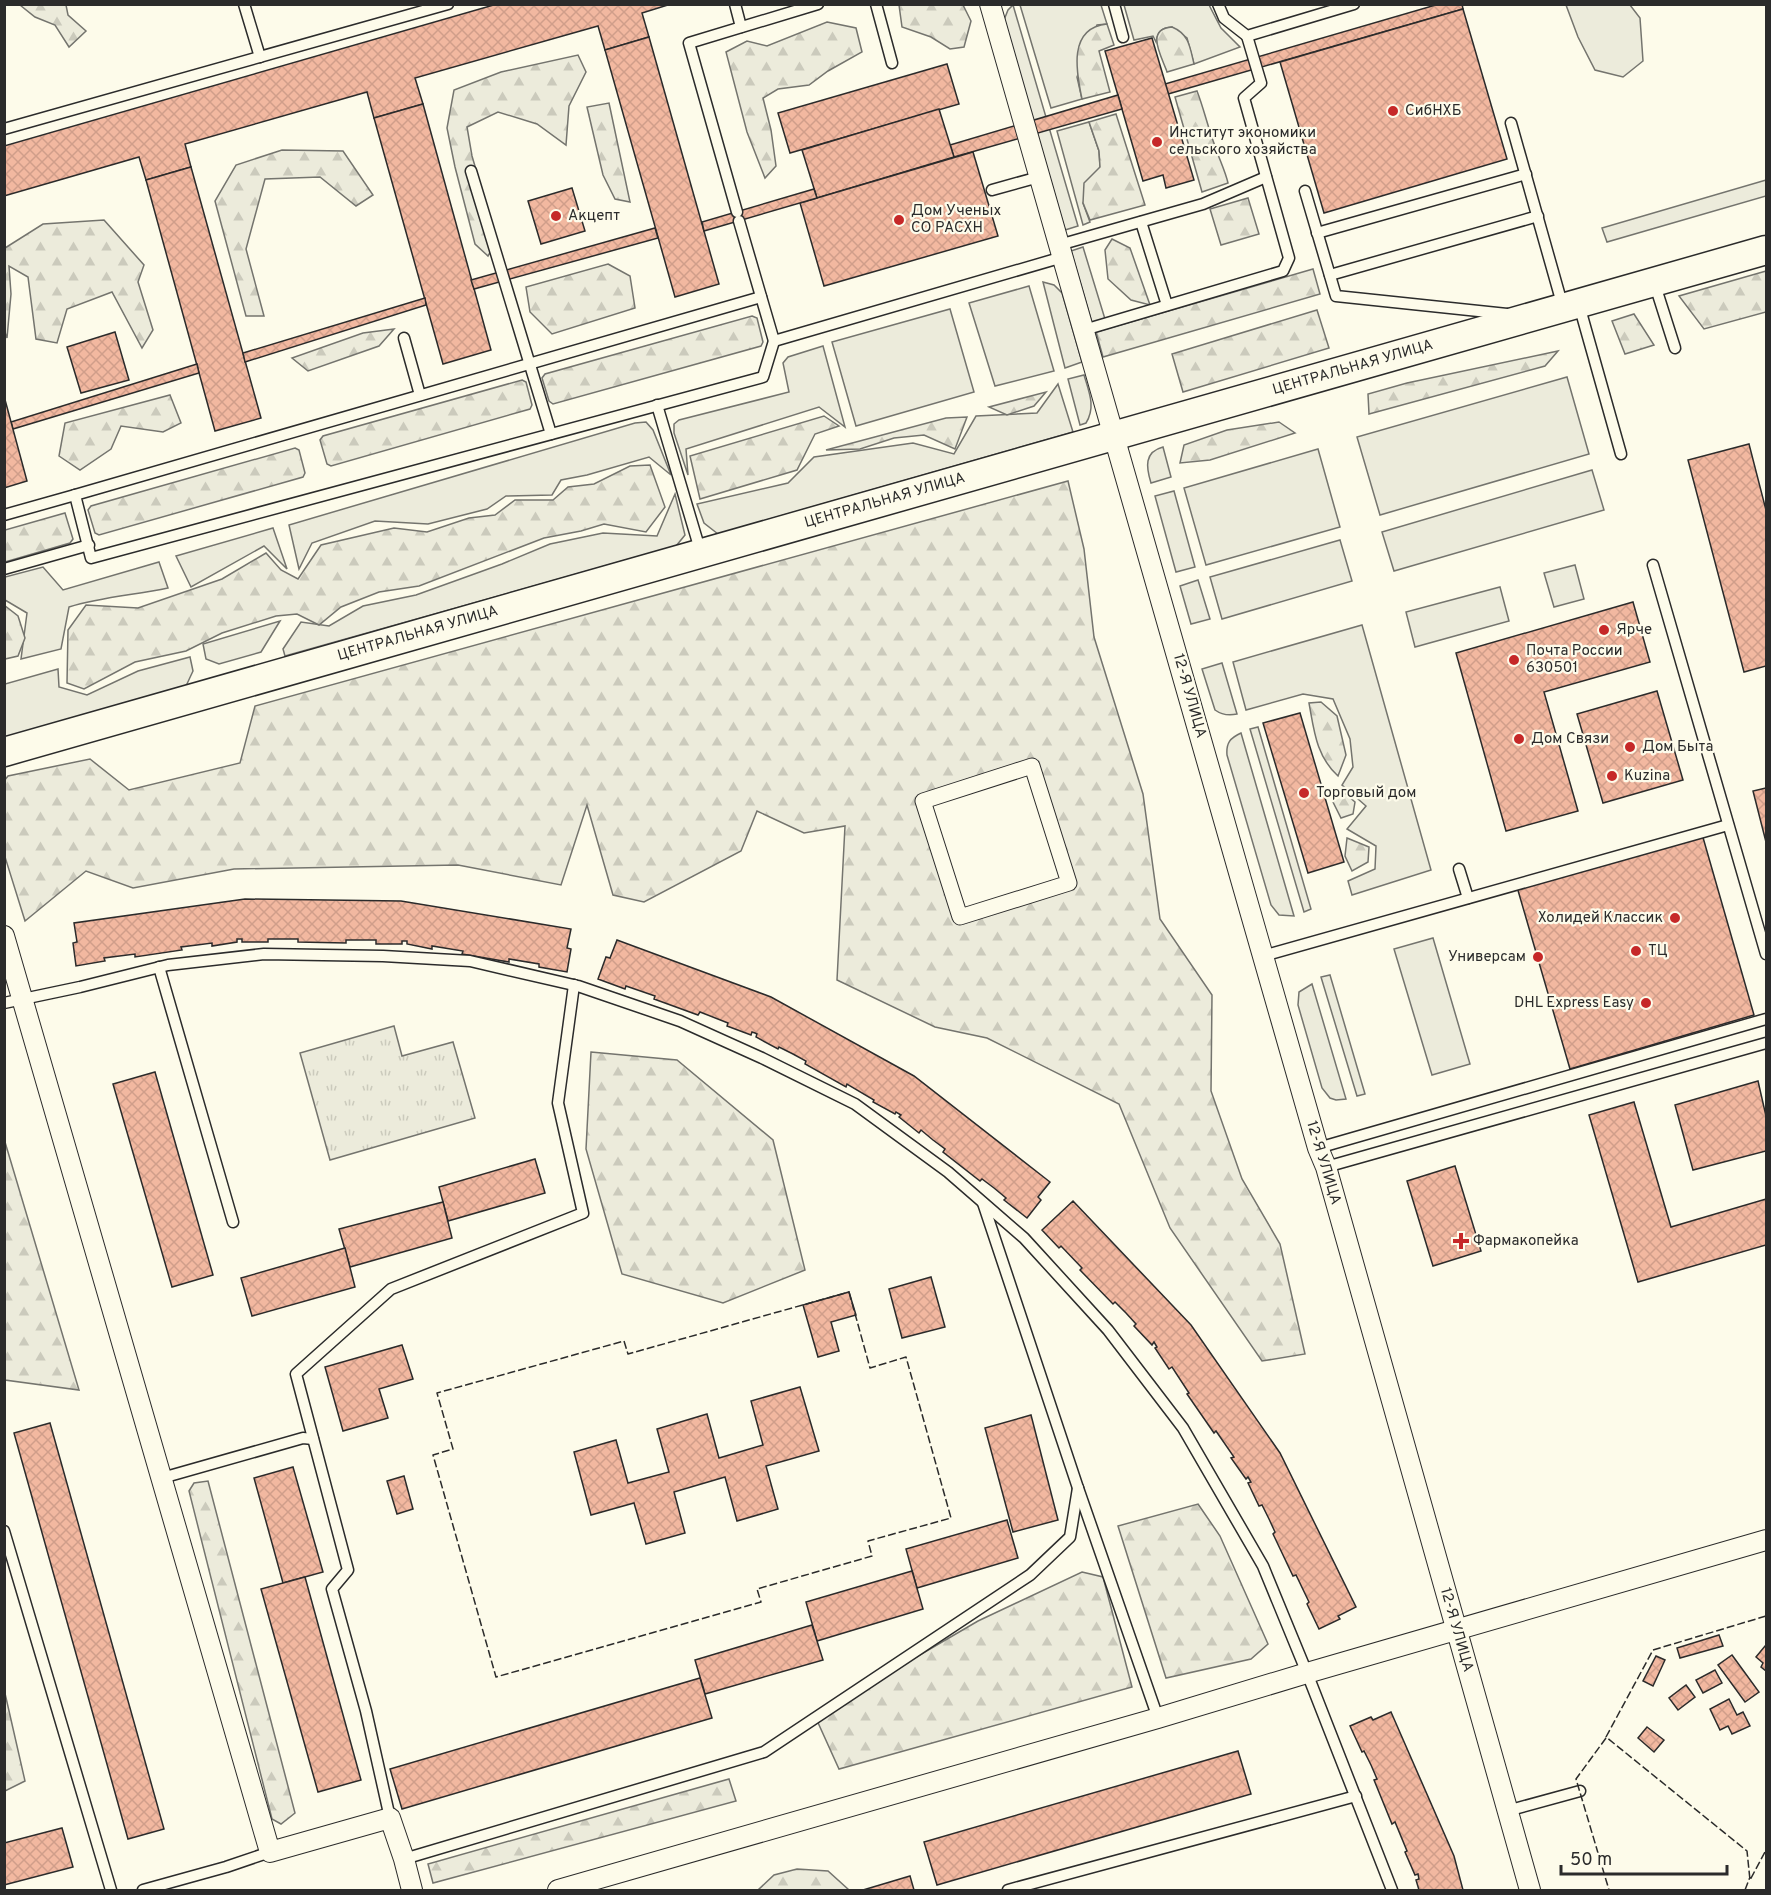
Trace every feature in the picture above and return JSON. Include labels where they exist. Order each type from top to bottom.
[{"type":"main road","name":"ЦЕНТРАЛЬНАЯ УЛИЦА","points":[[4,752],[1767,250]]},
{"type":"street","name":"12-Я УЛИЦА","points":[[991,5],[1318,1148],[1326,1167],[1530,1890]]},
{"type":"street","points":[[1032,766],[1069,883],[960,917],[923,801],[1032,766]]},
{"type":"street","points":[[4,936],[14,1001],[162,1478],[270,1852],[390,1818],[412,1890]]},
{"type":"street","points":[[558,1890],[1767,1540]]},
{"type":"lane","points":[[244,4],[260,57]]},
{"type":"lane","points":[[4,129],[448,4]]},
{"type":"lane","points":[[735,4],[741,27]]},
{"type":"lane","points":[[75,495],[91,558],[763,377],[774,341],[689,43],[818,4]]},
{"type":"lane","points":[[876,4],[892,63]]},
{"type":"lane","points":[[1114,4],[1123,37]]},
{"type":"lane","points":[[1084,330],[1283,271],[1289,258],[1244,98],[1261,83],[1248,36],[1224,18],[1218,4]]},
{"type":"lane","points":[[1248,36],[1354,4]]},
{"type":"lane","points":[[1511,123],[1538,216],[1571,305],[1621,454]]},
{"type":"lane","points":[[471,171],[551,434]]},
{"type":"lane","points":[[1317,233],[1526,174]]},
{"type":"lane","points":[[992,190],[1039,177]]},
{"type":"lane","points":[[774,341],[1203,204],[1266,177]]},
{"type":"lane","points":[[1305,191],[1336,296],[1534,317]]},
{"type":"lane","points":[[1330,275],[1538,216]]},
{"type":"lane","points":[[1141,222],[1167,305]]},
{"type":"lane","points":[[1654,282],[1675,348]]},
{"type":"lane","points":[[4,515],[761,297]]},
{"type":"lane","points":[[404,338],[420,395]]},
{"type":"lane","points":[[657,405],[701,553]]},
{"type":"lane","points":[[4,569],[89,545]]},
{"type":"lane","points":[[1653,565],[1767,954]]},
{"type":"lane","points":[[1263,956],[1728,825]]},
{"type":"lane","points":[[1459,869],[1468,898]]},
{"type":"lane","points":[[14,1001],[159,967],[264,954],[383,956],[470,961],[574,985],[680,1022],[762,1058],[855,1104],[948,1172],[1024,1238],[1108,1330],[1183,1428],[1263,1566],[1392,1890]]},
{"type":"lane","points":[[159,967],[233,1222]]},
{"type":"lane","points":[[390,1818],[366,1711],[332,1589],[348,1570],[296,1374],[391,1290],[583,1213],[558,1103],[574,985]]},
{"type":"lane","points":[[1318,1148],[1767,1019]]},
{"type":"lane","points":[[1326,1167],[1767,1043]]},
{"type":"lane","points":[[983,1203],[1158,1718]]},
{"type":"lane","points":[[162,1478],[303,1438],[313,1439]]},
{"type":"lane","points":[[404,1859],[764,1752],[1030,1575],[1070,1537],[1078,1488]]},
{"type":"lane","points":[[4,1531],[111,1890]]},
{"type":"lane","points":[[1507,1811],[1580,1791]]},
{"type":"lane","points":[[1008,1890],[1356,1796]]},
{"type":"lane","points":[[143,1890],[270,1852]]},
{"type":"green space","points":[[20,5],[66,5],[68,15],[86,31],[69,47],[55,25],[35,17]]},
{"type":"green space","points":[[899,5],[963,5],[971,21],[964,47],[950,49],[931,37],[902,27]]},
{"type":"green space","points":[[1013,5],[1078,226],[1065,230],[1004,20]]},
{"type":"green space","points":[[1020,5],[1101,5],[1107,24],[1097,25],[1077,77],[1082,99],[1051,108]]},
{"type":"green space","points":[[1124,5],[1209,5],[1221,28],[1240,47],[1194,64],[1187,38],[1172,27],[1161,31],[1156,42],[1153,36],[1134,40]]},
{"type":"green space","points":[[1566,5],[1630,5],[1640,18],[1643,61],[1623,77],[1595,70],[1578,37]]},
{"type":"green space","points":[[827,22],[856,28],[862,52],[828,71],[809,85],[778,89],[763,98],[771,130],[776,166],[765,178],[747,132],[726,52],[747,41],[767,46]]},
{"type":"green space","points":[[1107,24],[1114,45],[1099,51],[1110,92],[1082,99],[1077,64],[1080,42],[1094,27]]},
{"type":"green space","points":[[1172,27],[1185,37],[1194,64],[1167,72],[1157,38],[1159,32]]},
{"type":"green space","points":[[578,55],[586,72],[569,106],[566,145],[537,124],[498,112],[467,127],[472,156],[497,241],[488,256],[475,244],[447,128],[454,90],[501,72]]},
{"type":"green space","points":[[1197,91],[1228,183],[1202,192],[1175,97]]},
{"type":"green space","points":[[609,103],[630,202],[615,199],[603,175],[587,107]]},
{"type":"green space","points":[[1116,114],[1145,205],[1090,220],[1083,203],[1084,183],[1100,167],[1099,151],[1089,122]]},
{"type":"green space","points":[[1089,122],[1099,151],[1100,167],[1083,203],[1090,222],[1083,225],[1057,131]]},
{"type":"green space","points":[[282,150],[343,151],[373,195],[356,206],[320,177],[265,179],[246,249],[264,316],[246,316],[215,201],[236,165]]},
{"type":"green space","points":[[1766,180],[1766,196],[1607,242],[1602,228]]},
{"type":"green space","points":[[1248,198],[1259,234],[1221,245],[1210,209]]},
{"type":"green space","points":[[104,220],[144,265],[138,282],[153,330],[142,348],[112,292],[67,309],[57,343],[36,339],[28,277],[9,266],[11,294],[7,338],[4,330],[5,248],[43,224]]},
{"type":"green space","points":[[1112,239],[1130,248],[1150,305],[1131,300],[1108,279],[1105,250]]},
{"type":"green space","points":[[1083,247],[1105,319],[1092,323],[1071,251]]},
{"type":"green space","points":[[608,264],[630,276],[635,308],[552,334],[530,312],[526,287]]},
{"type":"green space","points":[[1313,269],[1320,294],[1103,357],[1096,332]]},
{"type":"green space","points":[[1766,271],[1766,312],[1704,329],[1679,296]]},
{"type":"green space","points":[[1043,282],[1054,285],[1062,293],[1082,362],[1065,368]]},
{"type":"green space","points":[[1029,286],[1054,371],[995,386],[969,303]]},
{"type":"green space","points":[[950,309],[974,392],[856,426],[832,342]]},
{"type":"green space","points":[[1317,310],[1329,348],[1183,392],[1172,354]]},
{"type":"green space","points":[[1634,314],[1654,345],[1625,354],[1612,321]]},
{"type":"green space","points":[[752,316],[757,318],[763,342],[761,346],[553,404],[549,401],[542,378],[545,374]]},
{"type":"green space","points":[[394,329],[379,346],[308,371],[292,358],[363,333]]},
{"type":"green space","points":[[823,346],[845,427],[819,407],[686,449],[688,475],[674,433],[674,424],[679,420],[789,392],[783,363],[788,357]]},
{"type":"green space","points":[[1558,351],[1545,366],[1369,414],[1368,394],[1407,383]]},
{"type":"green space","points":[[1084,375],[1091,411],[1086,423],[1080,425],[1068,379]]},
{"type":"green space","points":[[1567,377],[1589,454],[1380,515],[1357,437]]},
{"type":"green space","points":[[522,380],[526,382],[532,405],[530,409],[331,466],[327,464],[320,440],[323,436]]},
{"type":"green space","points":[[1058,384],[1073,432],[718,534],[704,523],[697,504],[788,483],[814,457],[913,443],[954,454],[976,416],[1037,413]]},
{"type":"green space","points":[[1046,392],[1034,406],[1007,415],[989,407]]},
{"type":"green space","points":[[170,395],[181,423],[163,432],[121,426],[111,449],[80,470],[59,456],[65,423]]},
{"type":"green space","points":[[824,416],[839,426],[815,434],[797,470],[700,499],[690,456]]},
{"type":"green space","points":[[967,417],[955,449],[924,435],[894,438],[860,449],[826,450],[946,418]]},
{"type":"green space","points":[[646,422],[653,430],[671,475],[649,457],[561,480],[552,495],[506,496],[487,509],[428,524],[375,521],[312,543],[299,569],[289,525],[635,423]]},
{"type":"green space","points":[[1279,422],[1295,433],[1210,460],[1180,463],[1184,445],[1227,430]]},
{"type":"green space","points":[[1163,447],[1171,477],[1151,483],[1148,461],[1152,452]]},
{"type":"green space","points":[[295,448],[299,450],[305,473],[303,477],[99,535],[95,533],[88,510],[91,506]]},
{"type":"green space","points":[[1318,449],[1340,527],[1206,565],[1184,488]]},
{"type":"green space","points":[[650,465],[665,507],[646,532],[604,524],[544,538],[419,586],[379,592],[341,607],[319,625],[297,614],[276,616],[222,633],[186,651],[135,662],[84,689],[67,683],[68,630],[86,605],[138,608],[222,579],[266,553],[281,570],[298,579],[321,545],[394,528],[427,532],[469,518],[495,515],[515,500],[553,500],[568,487],[594,484],[630,466]]},
{"type":"green space","points":[[1592,470],[1604,510],[1394,571],[1382,532]]},
{"type":"green space","points":[[1068,481],[1084,549],[1094,637],[1143,794],[1160,919],[1212,995],[1211,1091],[1242,1179],[1280,1244],[1305,1354],[1262,1361],[1170,1228],[1119,1104],[987,1038],[935,1027],[837,980],[845,826],[804,833],[757,811],[741,851],[644,902],[613,895],[587,805],[561,885],[458,865],[234,869],[133,888],[86,871],[25,921],[5,857],[4,781],[8,776],[90,759],[129,790],[240,763],[255,706]],"holes":[[[1032,766],[1069,882],[960,917],[923,801]]]},
{"type":"green space","points":[[1174,491],[1195,567],[1176,572],[1155,496]]},
{"type":"green space","points":[[675,494],[685,535],[676,546],[285,656],[283,649],[301,622],[329,626],[363,606],[416,595],[550,544],[603,533],[657,536]]},
{"type":"green space","points":[[65,513],[73,539],[70,543],[5,562],[5,530]]},
{"type":"green space","points":[[273,528],[287,569],[264,546],[191,587],[176,556]]},
{"type":"green space","points":[[1340,540],[1352,581],[1222,619],[1210,577]]},
{"type":"green space","points":[[159,562],[168,588],[69,607],[61,649],[21,659],[27,613],[5,600],[5,577],[43,567],[63,590]]},
{"type":"green space","points":[[1575,565],[1584,599],[1554,607],[1544,573]]},
{"type":"green space","points":[[1198,580],[1210,619],[1191,624],[1180,586]]},
{"type":"green space","points":[[1500,587],[1509,621],[1415,647],[1406,612]]},
{"type":"green space","points":[[4,605],[18,616],[25,638],[18,656],[5,659]]},
{"type":"green space","points":[[280,621],[261,652],[219,664],[206,659],[203,644]]},
{"type":"green space","points":[[1362,625],[1431,870],[1352,895],[1348,881],[1375,869],[1376,846],[1347,829],[1366,806],[1342,785],[1353,767],[1350,739],[1333,699],[1303,694],[1246,710],[1233,662]]},
{"type":"green space","points":[[190,657],[193,671],[186,686],[5,740],[5,684],[58,669],[59,687],[87,695],[138,671]]},
{"type":"green space","points":[[1222,663],[1237,714],[1225,715],[1215,710],[1202,669]]},
{"type":"green space","points":[[1321,702],[1337,716],[1346,755],[1338,776],[1320,751],[1315,733],[1309,703]]},
{"type":"green space","points":[[1258,727],[1311,909],[1304,912],[1250,729]]},
{"type":"green space","points":[[1241,733],[1294,916],[1279,915],[1271,905],[1227,755],[1230,741]]},
{"type":"green space","points":[[1341,790],[1355,802],[1353,814],[1341,818],[1333,802]]},
{"type":"green space","points":[[1347,838],[1369,847],[1368,862],[1352,871],[1345,856]]},
{"type":"green space","points":[[1433,938],[1470,1064],[1432,1075],[1394,949]]},
{"type":"green space","points":[[1330,975],[1365,1094],[1357,1096],[1321,977]]},
{"type":"green space","points":[[1312,984],[1346,1099],[1330,1098],[1322,1088],[1298,1005],[1299,992]]},
{"type":"green space","points":[[394,1026],[402,1056],[453,1042],[475,1118],[330,1160],[300,1053]]},
{"type":"green space","points":[[591,1052],[677,1060],[773,1140],[805,1270],[723,1303],[622,1274],[586,1149]]},
{"type":"green space","points":[[5,1142],[79,1390],[5,1380]]},
{"type":"green space","points":[[208,1481],[295,1813],[281,1824],[272,1819],[189,1491],[194,1483]]},
{"type":"green space","points":[[1198,1504],[1220,1536],[1268,1644],[1251,1659],[1166,1678],[1118,1526]]},
{"type":"green space","points":[[1082,1572],[1103,1577],[1132,1687],[839,1769],[815,1716],[978,1621]]},
{"type":"green space","points":[[4,1689],[25,1781],[5,1791],[4,1791]]},
{"type":"green space","points":[[729,1779],[736,1801],[433,1883],[428,1864]]},
{"type":"green space","points":[[797,1869],[828,1871],[849,1890],[758,1890],[774,1875]]},
{"type":"building","points":[[497,4],[671,4],[642,13],[649,37],[605,50],[598,26],[415,78],[423,104],[374,118],[367,92],[185,144],[191,167],[146,180],[139,157],[4,196],[4,146]]},
{"type":"building","points":[[1439,4],[1462,4],[1463,9],[1168,94],[1165,84]]},
{"type":"building","name":"СибНХБ","points":[[1463,9],[1507,159],[1324,213],[1280,62]]},
{"type":"building","points":[[649,37],[719,284],[675,297],[605,50]]},
{"type":"building","name":"Институт экономики сельского хозяйства","points":[[1152,38],[1194,180],[1166,188],[1163,175],[1143,181],[1105,51]]},
{"type":"building","points":[[947,64],[959,104],[790,153],[778,113]]},
{"type":"building","points":[[1118,95],[1122,109],[954,157],[950,145]]},
{"type":"building","points":[[423,104],[491,350],[443,364],[374,118]]},
{"type":"building","points":[[939,109],[954,157],[817,198],[802,150]]},
{"type":"building","name":"Дом Ученых СО РАСХН","points":[[973,152],[998,236],[824,286],[800,203]]},
{"type":"building","points":[[191,167],[261,418],[215,431],[146,180]]},
{"type":"building","name":"Акцепт","points":[[572,188],[585,231],[541,244],[528,201]]},
{"type":"building","points":[[814,189],[817,198],[704,231],[702,222]]},
{"type":"building","points":[[655,228],[658,238],[474,289],[471,280]]},
{"type":"building","points":[[425,298],[426,305],[245,362],[243,353]]},
{"type":"building","points":[[115,332],[129,380],[81,393],[67,347]]},
{"type":"building","points":[[197,364],[199,373],[13,429],[11,422]]},
{"type":"building","points":[[4,396],[27,481],[4,488]]},
{"type":"building","points":[[1749,444],[1766,510],[1766,666],[1744,672],[1688,460]]},
{"type":"building","name":"Дом Связи","points":[[1633,602],[1650,662],[1544,692],[1578,811],[1506,831],[1456,653]]},
{"type":"building","name":"Дом Быта","points":[[1657,691],[1683,780],[1603,803],[1577,714]]},
{"type":"building","name":"Торговый дом","points":[[1300,713],[1344,862],[1308,873],[1263,723]]},
{"type":"building","points":[[1766,788],[1766,842],[1753,791]]},
{"type":"building","name":"ТЦ","points":[[1702,834],[1754,1015],[1570,1069],[1517,887]]},
{"type":"building","points":[[245,899],[401,901],[571,929],[567,948],[571,949],[567,972],[539,967],[539,964],[509,959],[509,962],[462,954],[463,951],[432,946],[432,949],[407,944],[407,941],[402,941],[402,944],[376,944],[376,940],[346,940],[346,943],[298,942],[298,939],[242,942],[242,939],[237,939],[237,942],[181,947],[182,950],[135,957],[135,954],[104,958],[105,961],[76,966],[73,943],[77,942],[74,923]]},
{"type":"building","points":[[617,940],[771,997],[914,1076],[1050,1182],[1038,1197],[1041,1200],[1027,1218],[1004,1200],[1006,1198],[994,1188],[982,1179],[980,1181],[943,1152],[945,1149],[921,1130],[919,1133],[899,1117],[901,1115],[873,1102],[874,1100],[847,1084],[846,1087],[805,1064],[806,1061],[756,1037],[755,1033],[752,1032],[751,1035],[700,1012],[698,1015],[654,999],[655,996],[626,986],[625,989],[598,979],[606,957],[610,958]]},
{"type":"building","points":[[155,1072],[213,1275],[172,1287],[113,1084]]},
{"type":"building","points":[[1758,1081],[1766,1116],[1766,1151],[1693,1170],[1675,1105]]},
{"type":"building","points":[[1634,1102],[1671,1227],[1766,1199],[1766,1245],[1638,1282],[1589,1115]]},
{"type":"building","points":[[535,1159],[545,1193],[448,1221],[439,1187]]},
{"type":"building","points":[[1455,1166],[1481,1251],[1433,1266],[1407,1181]]},
{"type":"building","points":[[1073,1201],[1191,1325],[1280,1453],[1356,1607],[1338,1616],[1340,1619],[1319,1629],[1296,1575],[1293,1576],[1273,1534],[1275,1532],[1269,1519],[1262,1505],[1259,1506],[1248,1483],[1251,1482],[1248,1477],[1246,1479],[1216,1431],[1214,1433],[1187,1394],[1189,1393],[1172,1367],[1169,1369],[1155,1348],[1157,1347],[1154,1342],[1152,1345],[1134,1326],[1136,1324],[1126,1313],[1115,1302],[1113,1304],[1080,1270],[1082,1268],[1061,1246],[1059,1248],[1042,1230]]},
{"type":"building","points":[[443,1202],[452,1238],[350,1267],[339,1229]]},
{"type":"building","points":[[345,1248],[355,1287],[252,1316],[241,1278]]},
{"type":"building","points":[[931,1277],[945,1327],[902,1338],[889,1289]]},
{"type":"building","points":[[849,1292],[856,1315],[831,1322],[839,1351],[818,1357],[803,1305]]},
{"type":"building","points":[[402,1345],[413,1379],[379,1389],[388,1418],[343,1431],[325,1367]]},
{"type":"building","points":[[800,1387],[819,1451],[766,1466],[778,1509],[737,1521],[725,1477],[674,1492],[685,1533],[646,1544],[634,1503],[591,1515],[574,1452],[616,1440],[628,1483],[669,1472],[657,1429],[707,1414],[719,1458],[763,1445],[751,1401]]},
{"type":"building","points":[[1031,1415],[1058,1520],[1013,1532],[985,1428]]},
{"type":"building","points":[[50,1423],[164,1829],[128,1839],[14,1433]]},
{"type":"building","points":[[293,1467],[323,1572],[283,1583],[254,1478]]},
{"type":"building","points":[[404,1476],[413,1509],[397,1514],[387,1481]]},
{"type":"building","points":[[1007,1520],[1018,1558],[917,1588],[906,1549]]},
{"type":"building","points":[[912,1571],[923,1609],[817,1641],[806,1602]]},
{"type":"building","points":[[305,1577],[361,1780],[318,1792],[261,1589]]},
{"type":"building","points":[[812,1625],[823,1660],[705,1694],[695,1660]]},
{"type":"building","points":[[1719,1635],[1723,1646],[1680,1658],[1677,1648]]},
{"type":"building","points":[[1765,1646],[1766,1671],[1761,1667],[1763,1663],[1756,1657]]},
{"type":"building","points":[[1732,1655],[1759,1692],[1745,1702],[1718,1665]]},
{"type":"building","points":[[1656,1656],[1665,1660],[1653,1686],[1643,1681]]},
{"type":"building","points":[[1715,1670],[1722,1683],[1703,1693],[1696,1680]]},
{"type":"building","points":[[700,1678],[712,1718],[402,1809],[390,1769]]},
{"type":"building","points":[[1686,1685],[1695,1697],[1678,1710],[1669,1698]]},
{"type":"building","points":[[1729,1699],[1737,1715],[1743,1712],[1750,1726],[1732,1734],[1728,1726],[1720,1730],[1710,1709]]},
{"type":"building","points":[[1391,1712],[1454,1856],[1463,1890],[1419,1890],[1416,1880],[1419,1879],[1418,1874],[1415,1875],[1395,1822],[1392,1824],[1374,1780],[1377,1779],[1371,1765],[1350,1726]]},
{"type":"building","points":[[1647,1727],[1664,1740],[1654,1752],[1638,1738]]},
{"type":"building","points":[[1238,1751],[1251,1794],[937,1885],[924,1842]]},
{"type":"building","points":[[62,1828],[73,1867],[4,1885],[4,1843]]},
{"type":"building","points":[[910,1876],[914,1890],[863,1890]]},
{"type":"fence","points":[[849,1292],[870,1368],[906,1357],[951,1518],[868,1541],[872,1556],[757,1589],[761,1602],[496,1677],[433,1455],[453,1449],[437,1393],[624,1341],[628,1354],[849,1292]]},
{"type":"fence","points":[[1766,1616],[1653,1650],[1606,1737],[1747,1851],[1750,1880],[1766,1850]]},
{"type":"fence","points":[[1606,1738],[1576,1779],[1609,1890]]},
{"type":"fence","points":[[1745,1890],[1750,1877]]},
{"type":"place","name":"СибНХБ","points":[[1393,111]]},
{"type":"place","name":"Институт экономики сельского хозяйства","points":[[1157,142]]},
{"type":"place","name":"Акцепт","points":[[556,216]]},
{"type":"place","name":"Дом Ученых СО РАСХН","points":[[899,220]]},
{"type":"place","name":"Ярче","points":[[1604,630]]},
{"type":"place","name":"Почта России 630501","points":[[1514,660]]},
{"type":"place","name":"Дом Связи","points":[[1519,739]]},
{"type":"place","name":"Дом Быта","points":[[1630,747]]},
{"type":"place","name":"Kuzina","points":[[1612,776]]},
{"type":"place","name":"Торговый дом","points":[[1304,793]]},
{"type":"place","name":"Холидей Классик","points":[[1675,918]]},
{"type":"place","name":"ТЦ","points":[[1636,951]]},
{"type":"place","name":"Универсам","points":[[1538,957]]},
{"type":"place","name":"DHL Express Easy","points":[[1646,1003]]},
{"type":"place","name":"Фармакопейка","points":[[1461,1241]]}]
